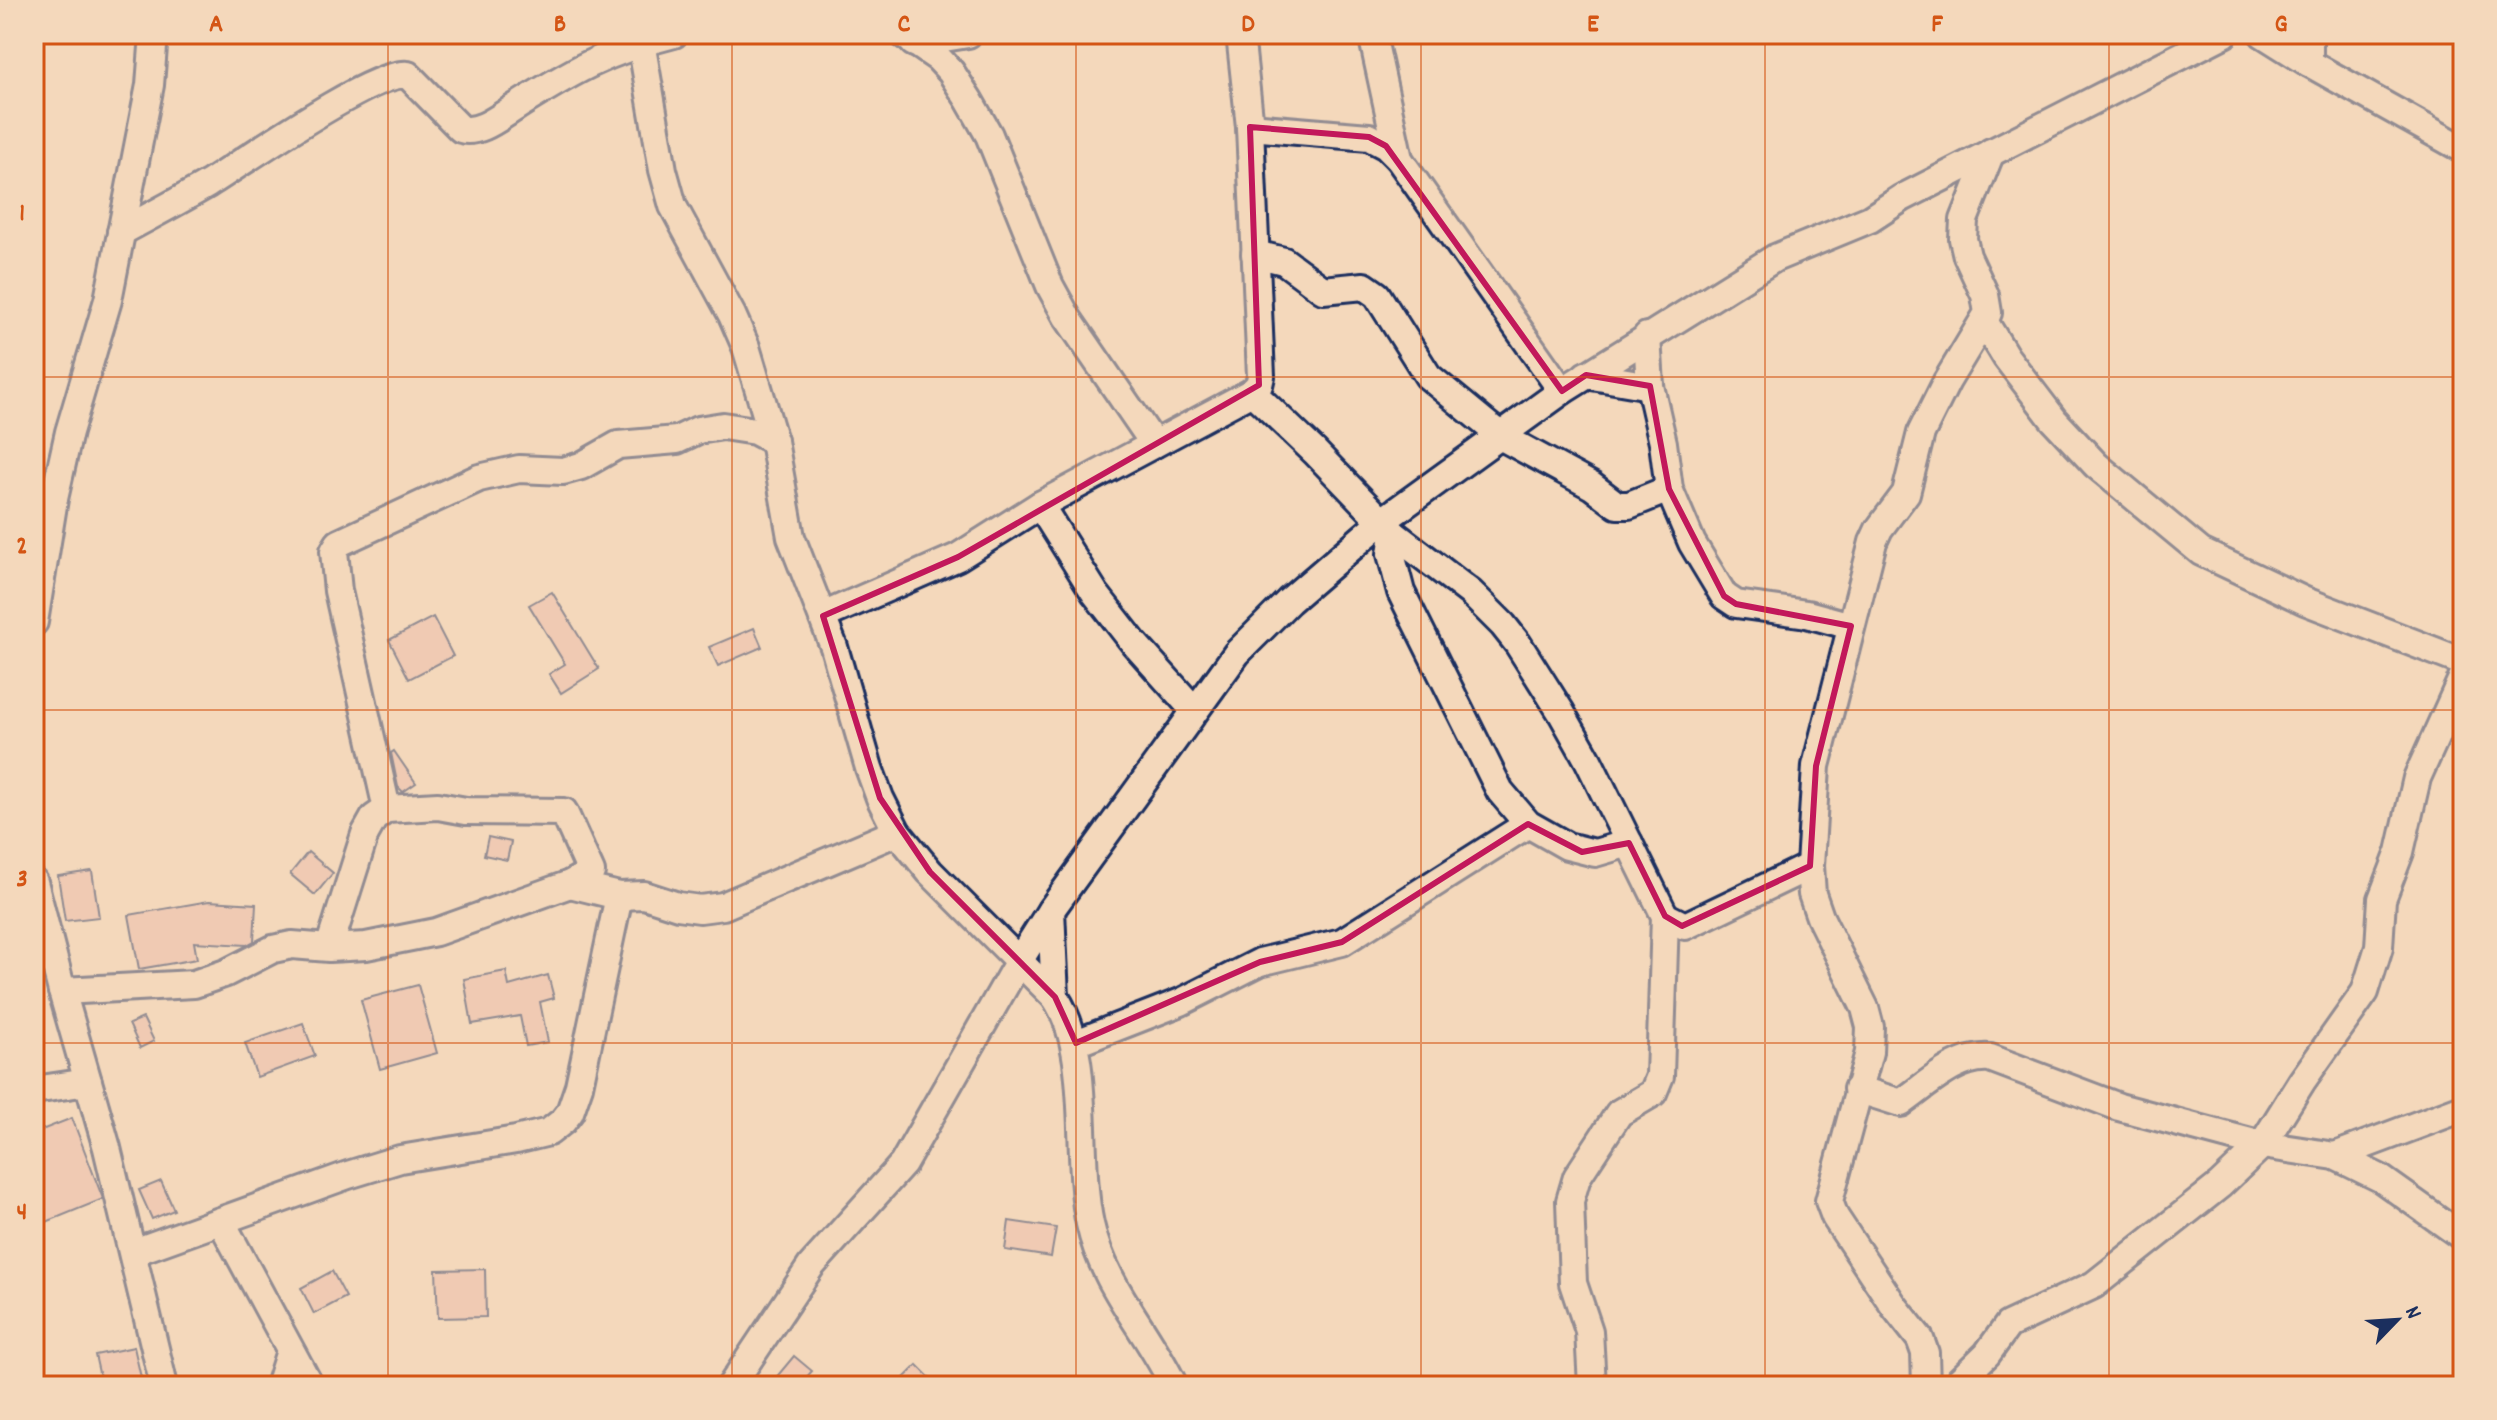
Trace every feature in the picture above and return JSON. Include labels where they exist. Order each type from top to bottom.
[{"type":"street","points":[[34,622],[54,499],[69,432],[108,300],[150,85],[154,34]]},
{"type":"street","points":[[121,232],[208,183],[336,103],[387,79],[408,75],[461,129],[470,131],[495,120],[567,74],[604,55],[674,34]]},
{"type":"street","points":[[909,38],[968,34]]},
{"type":"street","points":[[823,616],[958,557],[1040,505],[1252,392],[1259,385],[1250,127],[1240,34]]},
{"type":"street","points":[[1372,34],[1399,159]]},
{"type":"street","points":[[731,1386],[811,1266],[888,1184],[909,1157],[1051,910],[1237,653],[1289,601],[1562,391],[1775,258],[1870,219],[1902,198],[2224,34]]},
{"type":"street","points":[[2263,34],[2463,149]]},
{"type":"street","points":[[2309,34],[2309,63]]},
{"type":"street","points":[[909,38],[938,58],[969,100],[989,135],[1050,286],[1067,317],[1154,444]]},
{"type":"street","points":[[641,42],[663,170],[673,206],[746,347],[774,441],[791,537],[823,616],[869,768],[897,832],[930,872],[1055,997],[1062,1008],[1076,1043],[1082,1155],[1092,1234],[1119,1295],[1164,1381]]},
{"type":"street","points":[[1250,127],[1369,137],[1386,146],[1399,159],[1562,391]]},
{"type":"street","points":[[1926,1386],[1925,1353],[1920,1339],[1894,1306],[1835,1217],[1829,1201],[1869,1052],[1870,1027],[1865,1008],[1820,917],[1810,885],[1810,866],[1816,766],[1873,542],[1906,493],[1921,433],[1947,381],[1988,313],[1985,295],[1967,256],[1963,239],[1964,220],[1991,152]]},
{"type":"street","points":[[1255,254],[1284,261],[1323,290],[1364,286],[1377,295],[1428,376],[1502,437],[1592,486],[1617,505],[1629,505],[1669,489]]},
{"type":"street","points":[[1984,321],[2006,357],[2054,420],[2096,465],[2201,552],[2305,601],[2463,662]]},
{"type":"street","points":[[1647,336],[1650,386],[1669,489],[1706,569],[1729,601],[1807,614],[1851,626]]},
{"type":"street","points":[[1586,375],[1650,386]]},
{"type":"street","points":[[1252,392],[1315,452],[1387,528],[1471,593],[1518,644],[1588,760],[1665,916],[1660,1076],[1653,1093],[1619,1113],[1577,1177],[1570,1201],[1573,1283],[1589,1331],[1592,1386]]},
{"type":"street","points":[[387,809],[338,591],[334,551],[339,543],[479,478],[519,469],[563,471],[581,466],[618,445],[677,440],[698,430],[723,426],[755,431],[774,441]]},
{"type":"street","points":[[1040,505],[1095,593],[1134,643],[1194,710]]},
{"type":"street","points":[[1387,528],[1391,554],[1407,605],[1500,791],[1528,824],[1582,852],[1609,850],[1629,843]]},
{"type":"street","points":[[1954,1386],[1987,1354],[2008,1325],[2094,1285],[2220,1185],[2262,1145],[2302,1081],[2365,992],[2379,947],[2382,899],[2400,852],[2417,778],[2463,676]]},
{"type":"street","points":[[62,991],[194,984],[226,973],[273,949],[292,945],[329,948],[366,946],[436,932],[570,884],[591,872],[564,812],[466,811],[438,806],[387,809],[374,818],[365,834],[329,948]]},
{"type":"street","points":[[1076,1043],[1181,1002],[1260,962],[1342,942],[1528,824]]},
{"type":"street","points":[[570,884],[619,896],[644,895],[678,906],[700,909],[723,906],[897,832]]},
{"type":"street","points":[[1665,916],[1685,926],[1810,866]]},
{"type":"street","points":[[34,882],[134,1252],[164,1386]]},
{"type":"street","points":[[134,1252],[400,1159],[549,1132],[570,1112],[579,1086],[619,896]]},
{"type":"street","points":[[1051,910],[1055,997]]},
{"type":"street","points":[[1857,1089],[1901,1103],[1962,1062],[1975,1057],[1990,1058],[2119,1107],[2262,1145],[2335,1156],[2380,1178],[2463,1237]]},
{"type":"street","points":[[34,1090],[88,1082]]},
{"type":"street","points":[[2335,1156],[2463,1108]]},
{"type":"street","points":[[221,1221],[310,1386]]},
{"type":"street","points":[[279,1386],[290,1351]]},
{"type":"highlighted area","points":[[1250,127],[1369,137],[1386,146],[1562,391],[1586,375],[1650,386],[1669,489],[1724,596],[1736,604],[1851,626],[1816,766],[1810,866],[1682,926],[1665,916],[1629,843],[1582,852],[1528,824],[1342,942],[1260,962],[1076,1043],[1055,997],[930,872],[880,798],[823,616],[958,557],[1259,385]]},
{"type":"building","points":[[552,592],[599,669],[561,693],[549,674],[565,664],[529,605]]},
{"type":"building","points":[[433,617],[453,656],[409,679],[389,640]]},
{"type":"building","points":[[754,628],[762,647],[718,666],[709,647]]},
{"type":"building","points":[[394,751],[416,783],[403,792],[398,787],[391,753]]},
{"type":"building","points":[[488,837],[511,842],[507,860],[484,855]]},
{"type":"building","points":[[308,852],[333,873],[315,895],[290,874]]},
{"type":"building","points":[[92,871],[99,917],[65,921],[58,876]]},
{"type":"building","points":[[209,901],[256,904],[254,941],[247,945],[194,942],[197,959],[139,969],[129,915]]},
{"type":"building","points":[[506,971],[509,986],[548,975],[554,998],[540,1002],[548,1042],[526,1046],[520,1016],[472,1024],[464,979]]},
{"type":"building","points":[[418,985],[437,1053],[380,1069],[361,1000]]},
{"type":"building","points":[[143,1018],[154,1041],[140,1048],[129,1024]]},
{"type":"building","points":[[303,1023],[315,1056],[257,1077],[245,1043]]},
{"type":"building","points":[[72,1118],[103,1199],[34,1227],[34,1133]]},
{"type":"building","points":[[161,1181],[174,1210],[152,1219],[139,1190]]},
{"type":"building","points":[[1009,1221],[1056,1228],[1051,1257],[1005,1250]]},
{"type":"building","points":[[485,1269],[486,1317],[438,1318],[436,1270]]},
{"type":"building","points":[[332,1271],[346,1297],[314,1314],[301,1288]]},
{"type":"building","points":[[134,1347],[142,1382],[102,1386],[95,1355]]},
{"type":"building","points":[[794,1356],[812,1371],[799,1386],[769,1386]]},
{"type":"building","points":[[917,1365],[938,1386],[896,1386]]}]
